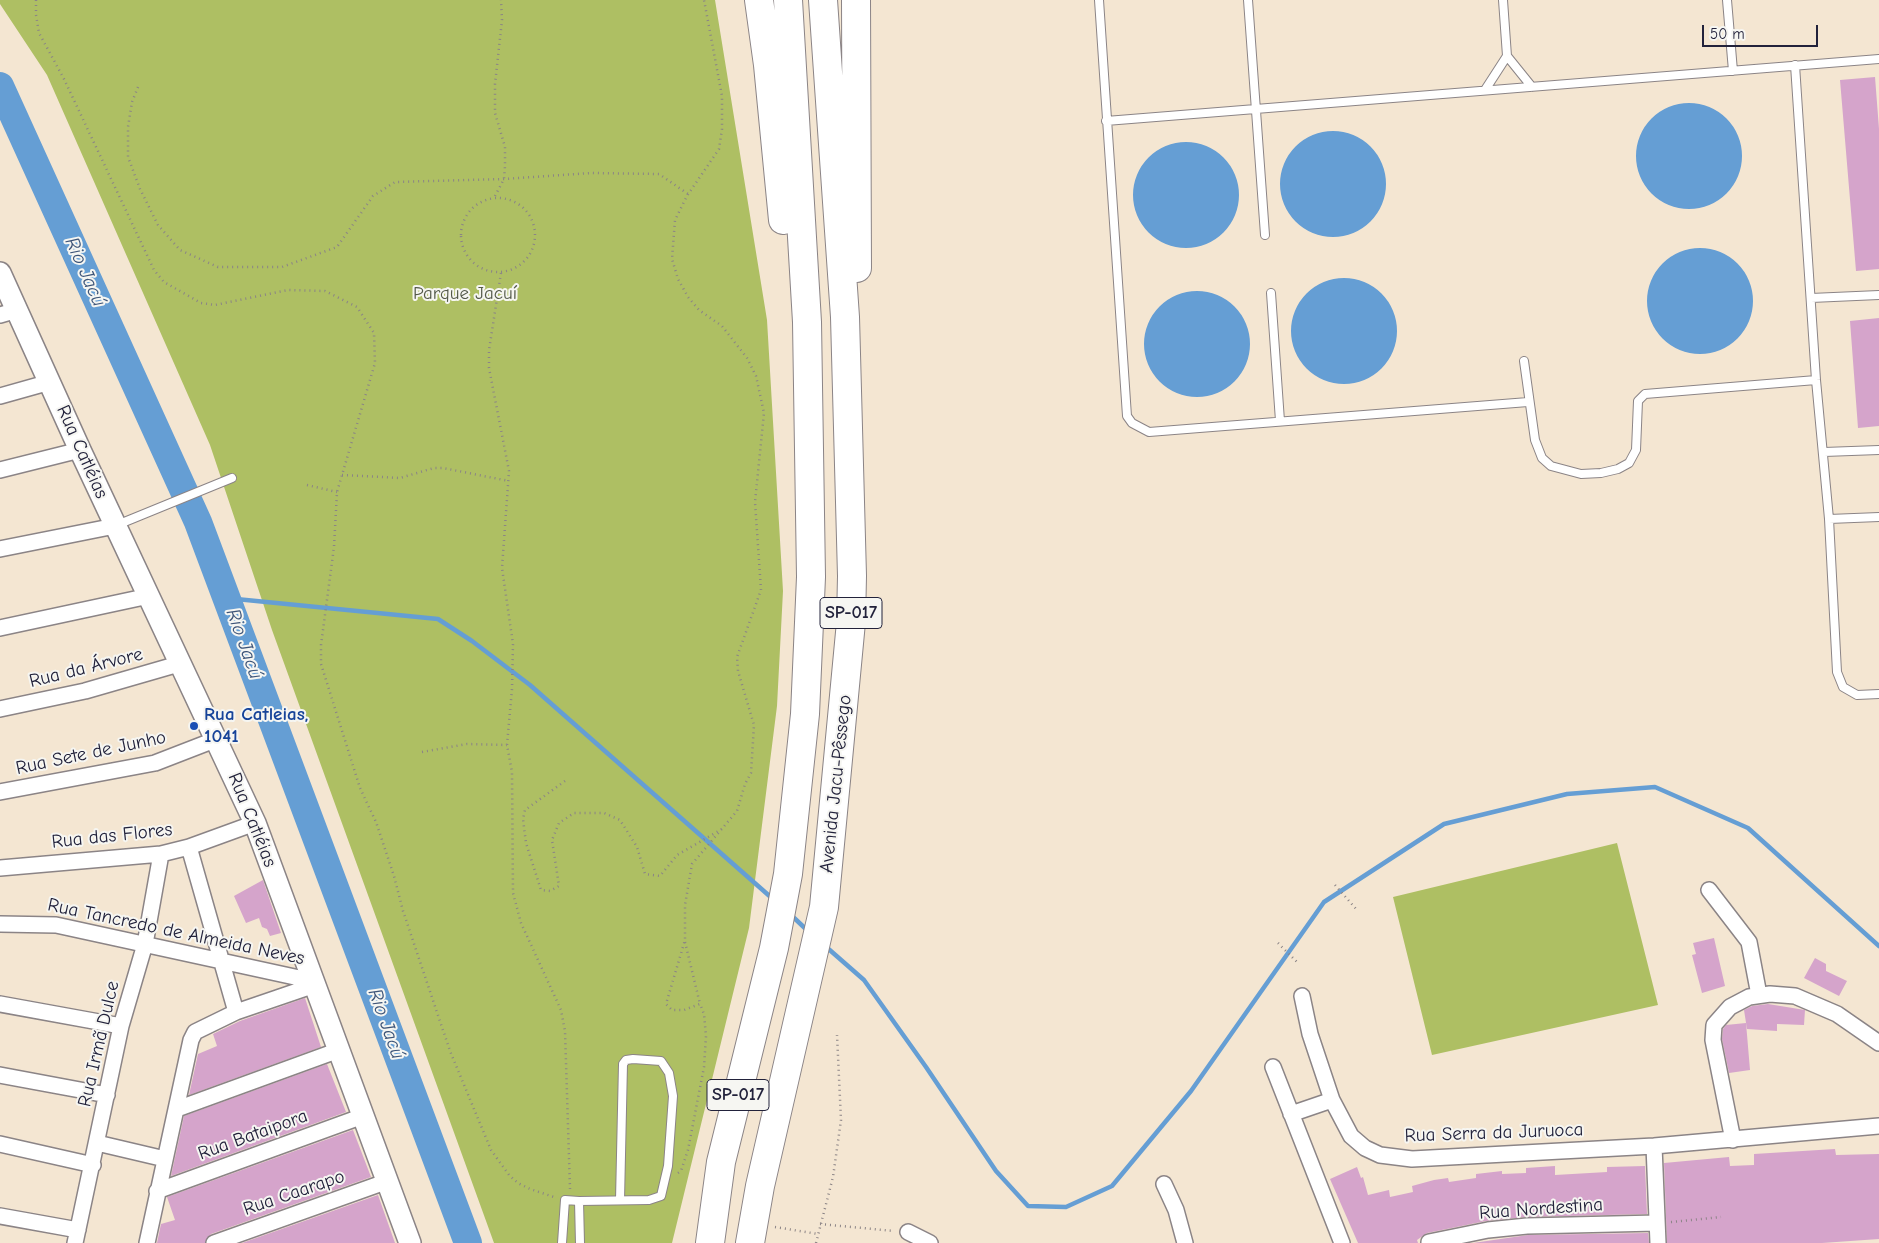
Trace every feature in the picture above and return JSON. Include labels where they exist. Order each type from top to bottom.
[{"type":"highway","points":[[759,0],[769,75],[788,282],[807,322]]},
{"type":"highway","name":"Avenida Jacu-Pêssego","points":[[710,1243],[721,1162],[774,948],[788,874],[805,714],[812,577],[807,322],[788,0]]},
{"type":"highway","name":"Avenida Jacu-Pêssego","points":[[758,1237],[760,1186],[824,907],[842,723],[852,576],[845,317],[823,0]]},
{"type":"highway","points":[[845,317],[856,287],[858,233],[856,0]]},
{"type":"highway","points":[[695,1243],[721,1162]]},
{"type":"street","name":"Rua Catléias","points":[[0,273],[9,312],[50,382],[115,526],[182,663],[255,823],[410,1243]]},
{"type":"street","points":[[0,396],[50,382]]},
{"type":"street","points":[[0,470],[80,450]]},
{"type":"street","points":[[0,549],[115,526]]},
{"type":"street","points":[[0,628],[149,596]]},
{"type":"street","name":"Rua da Árvore","points":[[0,709],[85,691],[182,663]]},
{"type":"street","name":"Rua Sete de Junho","points":[[0,792],[155,763],[217,739]]},
{"type":"street","name":"Rua das Flores","points":[[0,868],[161,854],[189,847],[255,823]]},
{"type":"street","points":[[189,847],[236,1012]]},
{"type":"street","name":"Rua Irmã Dulce","points":[[77,1236],[121,1026],[145,944],[161,854]]},
{"type":"street","points":[[1710,890],[1750,942],[1759,995]]},
{"type":"street","name":"Rua Tancredo de Almeida Neves","points":[[0,924],[56,925],[314,983]]},
{"type":"street","points":[[147,1243],[191,1040],[195,1032],[236,1012],[314,983]]},
{"type":"street","points":[[1733,1140],[1712,1040],[1714,1025],[1730,1007],[1749,997],[1759,995],[1795,996],[1837,1014],[1879,1043]]},
{"type":"street","name":"Rua Serra da Juruoca","points":[[1302,996],[1310,1034],[1332,1100],[1351,1136],[1365,1148],[1380,1155],[1412,1159],[1654,1146],[1879,1126]]},
{"type":"street","points":[[0,1004],[121,1026]]},
{"type":"street","points":[[177,1109],[339,1050]]},
{"type":"street","points":[[1273,1067],[1342,1243]]},
{"type":"street","points":[[0,1074],[107,1095]]},
{"type":"street","points":[[1291,1114],[1332,1100]]},
{"type":"street","name":"Rua Bataipora","points":[[157,1191],[363,1116]]},
{"type":"street","points":[[0,1144],[93,1164]]},
{"type":"street","points":[[97,1144],[165,1159]]},
{"type":"street","points":[[1654,1146],[1658,1243]]},
{"type":"street","name":"Rua Caarapo","points":[[214,1243],[388,1181]]},
{"type":"street","points":[[1164,1184],[1176,1210],[1185,1243]]},
{"type":"street","points":[[0,1216],[77,1236]]},
{"type":"street","name":"Rua Nordestina","points":[[1429,1242],[1488,1230],[1527,1226],[1657,1223]]},
{"type":"street","points":[[908,1232],[930,1243]]},
{"type":"lane","points":[[1099,0],[1127,416],[1132,423],[1139,429],[1149,432],[1528,402]]},
{"type":"lane","points":[[1248,0],[1265,235]]},
{"type":"lane","points":[[1503,0],[1507,56],[1532,87]]},
{"type":"lane","points":[[1727,0],[1733,71]]},
{"type":"lane","points":[[1485,90],[1507,56]]},
{"type":"lane","points":[[1106,121],[1879,59]]},
{"type":"lane","points":[[1795,65],[1816,380],[1829,519],[1837,672],[1843,687],[1857,695],[1879,694]]},
{"type":"lane","points":[[1271,293],[1280,421]]},
{"type":"lane","points":[[1811,298],[1879,295]]},
{"type":"lane","points":[[1524,361],[1528,402],[1535,440],[1542,458],[1551,466],[1581,474],[1601,473],[1618,469],[1628,463],[1636,450],[1638,401],[1645,394],[1816,380]]},
{"type":"lane","points":[[1824,452],[1879,450]]},
{"type":"lane","points":[[115,526],[229,479]]},
{"type":"lane","points":[[1829,519],[1879,517]]},
{"type":"lane","points":[[571,1201],[620,1200],[659,1198],[664,1185],[672,1130],[673,1096],[670,1073],[661,1061],[629,1060],[624,1062],[622,1067],[620,1200]]},
{"type":"lane","points":[[562,1243],[571,1201]]},
{"type":"lane","points":[[571,1201],[580,1243]]},
{"type":"path","points":[[36,0],[39,33],[64,78],[154,270],[164,282],[201,303],[214,305],[288,290],[325,291],[357,307],[374,333],[375,363],[337,492],[334,547],[321,645],[321,664],[360,788],[376,822],[403,911],[450,1051],[490,1150],[518,1183],[530,1189],[571,1201],[565,1031],[561,1010],[521,923],[514,893],[512,772],[507,746],[512,689],[513,644],[502,568],[509,481],[506,448],[489,368],[489,350],[501,273]]},
{"type":"path","points":[[495,196],[518,202],[534,220],[536,244],[523,264],[501,273],[478,267],[462,249],[460,226],[473,206],[495,196],[504,179],[505,146],[495,113],[495,84],[502,20],[501,0]]},
{"type":"path","points":[[664,1185],[681,1171],[688,1150],[704,1067],[706,1036],[704,1014],[685,940],[685,905],[692,864],[737,811],[745,784],[751,773],[755,737],[754,725],[738,671],[737,657],[761,590],[755,502],[764,413],[756,376],[747,358],[722,326],[699,310],[678,280],[672,259],[675,220],[688,194],[719,149],[722,129],[722,96],[704,0]]},
{"type":"path","points":[[138,87],[132,102],[128,127],[128,157],[140,189],[158,225],[180,250],[218,267],[282,267],[337,247],[373,196],[395,182],[591,174],[659,174],[688,194]]},
{"type":"path","points":[[342,475],[400,478],[434,468],[443,468],[509,481]]},
{"type":"path","points":[[307,485],[337,492]]},
{"type":"path","points":[[422,752],[467,744],[507,746]]},
{"type":"path","points":[[565,781],[525,810],[523,819],[526,843],[541,890],[550,891],[559,886],[552,840],[559,824],[574,814],[604,813],[620,820],[636,847],[645,874],[660,876],[677,854],[725,826]]},
{"type":"path","points":[[1335,885],[1357,910]]},
{"type":"path","points":[[685,940],[666,1004],[672,1010],[684,1010],[700,1004]]},
{"type":"path","points":[[1278,943],[1298,962]]},
{"type":"path","points":[[816,1243],[833,1177],[841,1120],[837,1035]]},
{"type":"path","points":[[1657,1223],[1721,1217]]},
{"type":"path","points":[[820,1224],[908,1232]]},
{"type":"path","points":[[758,1237],[818,1234]]},
{"type":"green space","name":"Parque Jacuí","points":[[0,0],[715,0],[767,320],[783,591],[777,706],[749,928],[672,1243],[494,1243],[272,630],[210,445],[47,75],[0,4]]},
{"type":"green space","points":[[1617,843],[1658,1005],[1432,1055],[1393,897]]},
{"type":"water","points":[[1689,103],[1709,107],[1726,119],[1738,136],[1742,156],[1738,176],[1726,193],[1709,205],[1689,209],[1669,205],[1652,193],[1640,176],[1636,156],[1640,136],[1652,119],[1669,107]]},
{"type":"water","points":[[1333,131],[1353,135],[1370,147],[1382,164],[1386,184],[1382,204],[1370,221],[1353,233],[1333,237],[1313,233],[1296,221],[1284,204],[1280,184],[1284,164],[1296,147],[1313,135]]},
{"type":"water","points":[[1186,142],[1206,146],[1223,158],[1235,175],[1239,195],[1235,215],[1223,232],[1206,244],[1186,248],[1166,244],[1149,232],[1137,215],[1133,195],[1137,175],[1149,158],[1166,146]]},
{"type":"water","points":[[1700,248],[1720,252],[1737,264],[1749,281],[1753,301],[1749,321],[1737,338],[1720,350],[1700,354],[1680,350],[1663,338],[1651,321],[1647,301],[1651,281],[1663,264],[1680,252]]},
{"type":"water","points":[[1344,278],[1364,282],[1381,294],[1393,311],[1397,331],[1393,351],[1381,368],[1364,380],[1344,384],[1324,380],[1307,368],[1295,351],[1291,331],[1295,311],[1307,294],[1324,282]]},
{"type":"water","points":[[1197,291],[1217,295],[1234,307],[1246,324],[1250,344],[1246,364],[1234,381],[1217,393],[1197,397],[1177,393],[1160,381],[1148,364],[1144,344],[1148,324],[1160,307],[1177,295]]},
{"type":"building","points":[[1875,77],[1879,129],[1879,269],[1856,271],[1840,80]]},
{"type":"building","points":[[1879,318],[1879,426],[1858,428],[1850,321]]},
{"type":"building","points":[[263,880],[281,933],[270,936],[267,929],[262,927],[259,918],[246,923],[234,896]]},
{"type":"building","points":[[1714,938],[1725,986],[1702,993],[1692,955],[1696,954],[1693,943]]},
{"type":"building","points":[[1815,958],[1826,964],[1826,971],[1847,981],[1839,996],[1804,978]]},
{"type":"building","points":[[305,998],[321,1047],[189,1095],[198,1054],[217,1046],[213,1034],[240,1021]]},
{"type":"building","points":[[1768,1004],[1805,1010],[1804,1025],[1777,1024],[1777,1031],[1747,1029],[1744,1010],[1752,1006]]},
{"type":"building","points":[[1746,1023],[1750,1070],[1729,1073],[1722,1039],[1723,1029],[1726,1025]]},
{"type":"building","points":[[327,1064],[346,1112],[171,1176],[184,1116]]},
{"type":"building","points":[[353,1130],[371,1177],[211,1234],[205,1243],[157,1243],[161,1224],[175,1220],[167,1197]]},
{"type":"building","points":[[1835,1149],[1836,1155],[1879,1154],[1879,1239],[1822,1243],[1667,1243],[1664,1163],[1729,1157],[1730,1166],[1754,1165],[1754,1154]]},
{"type":"building","points":[[1555,1166],[1555,1175],[1607,1172],[1607,1167],[1645,1166],[1647,1214],[1526,1217],[1486,1221],[1427,1233],[1417,1240],[1418,1243],[1358,1243],[1330,1179],[1357,1167],[1361,1178],[1363,1177],[1368,1195],[1389,1190],[1390,1197],[1413,1192],[1412,1186],[1434,1180],[1448,1178],[1449,1182],[1476,1178],[1476,1174],[1502,1171],[1502,1174],[1526,1173],[1526,1168]]},
{"type":"building","points":[[378,1195],[395,1243],[242,1243]]},
{"type":"building","points":[[1648,1233],[1649,1243],[1473,1243],[1528,1235]]},
{"type":"waterway","name":"Rio Jacú","points":[[0,86],[198,522],[468,1243]]},
{"type":"waterway","points":[[226,598],[438,619],[472,641],[530,685],[774,900]]},
{"type":"waterway","points":[[824,945],[864,980],[926,1067],[996,1171],[1028,1206],[1066,1207],[1112,1186],[1191,1091],[1324,902],[1444,824],[1567,794],[1655,787],[1748,828],[1879,946]]},
{"type":"waterway","points":[[791,915],[809,932]]},
{"type":"place","name":"Rua Catleias, 1041","points":[[194,726]]}]
